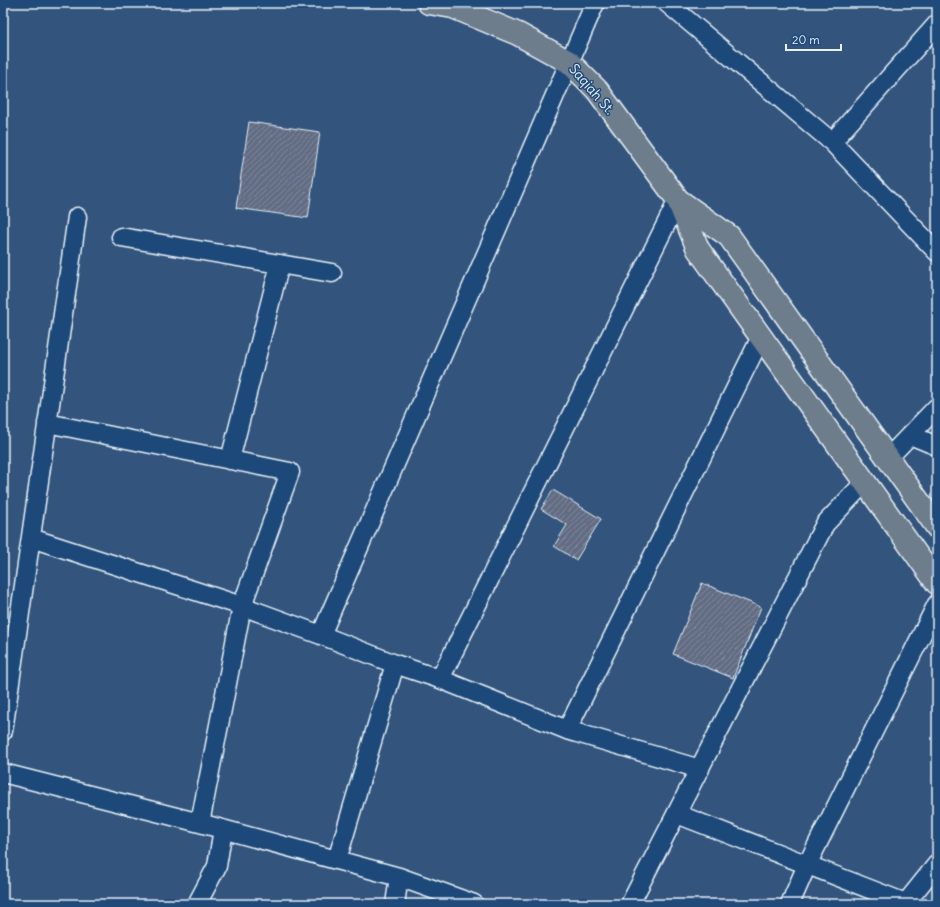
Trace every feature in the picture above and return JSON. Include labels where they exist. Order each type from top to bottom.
[{"type":"main road","name":"Saqiah St.","points":[[429,3],[453,7],[518,34],[569,62],[597,90],[678,200]]},
{"type":"main road","points":[[678,200],[698,249],[937,583]]},
{"type":"main road","points":[[678,200],[728,236],[937,527]]},
{"type":"street","points":[[321,635],[595,3]]},
{"type":"street","points":[[667,3],[832,142],[937,252]]},
{"type":"street","points":[[832,142],[937,24]]},
{"type":"street","points":[[440,679],[678,200]]},
{"type":"street","points":[[3,731],[77,217]]},
{"type":"street","points":[[120,237],[332,273]]},
{"type":"street","points":[[230,460],[280,264]]},
{"type":"street","points":[[567,730],[761,337]]},
{"type":"street","points":[[888,458],[937,407]]},
{"type":"street","points":[[47,423],[290,472],[242,606],[200,823]]},
{"type":"street","points":[[910,435],[937,446]]},
{"type":"street","points":[[630,904],[825,524],[865,482]]},
{"type":"street","points":[[31,538],[242,606],[395,664],[440,679],[567,730],[700,770]]},
{"type":"street","points":[[790,904],[807,865],[937,604]]},
{"type":"street","points":[[337,860],[395,664]]},
{"type":"street","points":[[3,773],[223,829],[399,877],[474,904]]},
{"type":"street","points":[[677,814],[906,904],[937,864]]},
{"type":"street","points":[[197,904],[217,866],[223,829]]},
{"type":"street","points":[[394,904],[399,877]]},
{"type":"building","points":[[249,122],[320,132],[308,218],[236,208]]},
{"type":"building","points":[[553,490],[601,519],[576,560],[554,546],[567,525],[541,509]]},
{"type":"building","points":[[702,583],[761,607],[733,678],[673,654]]}]
